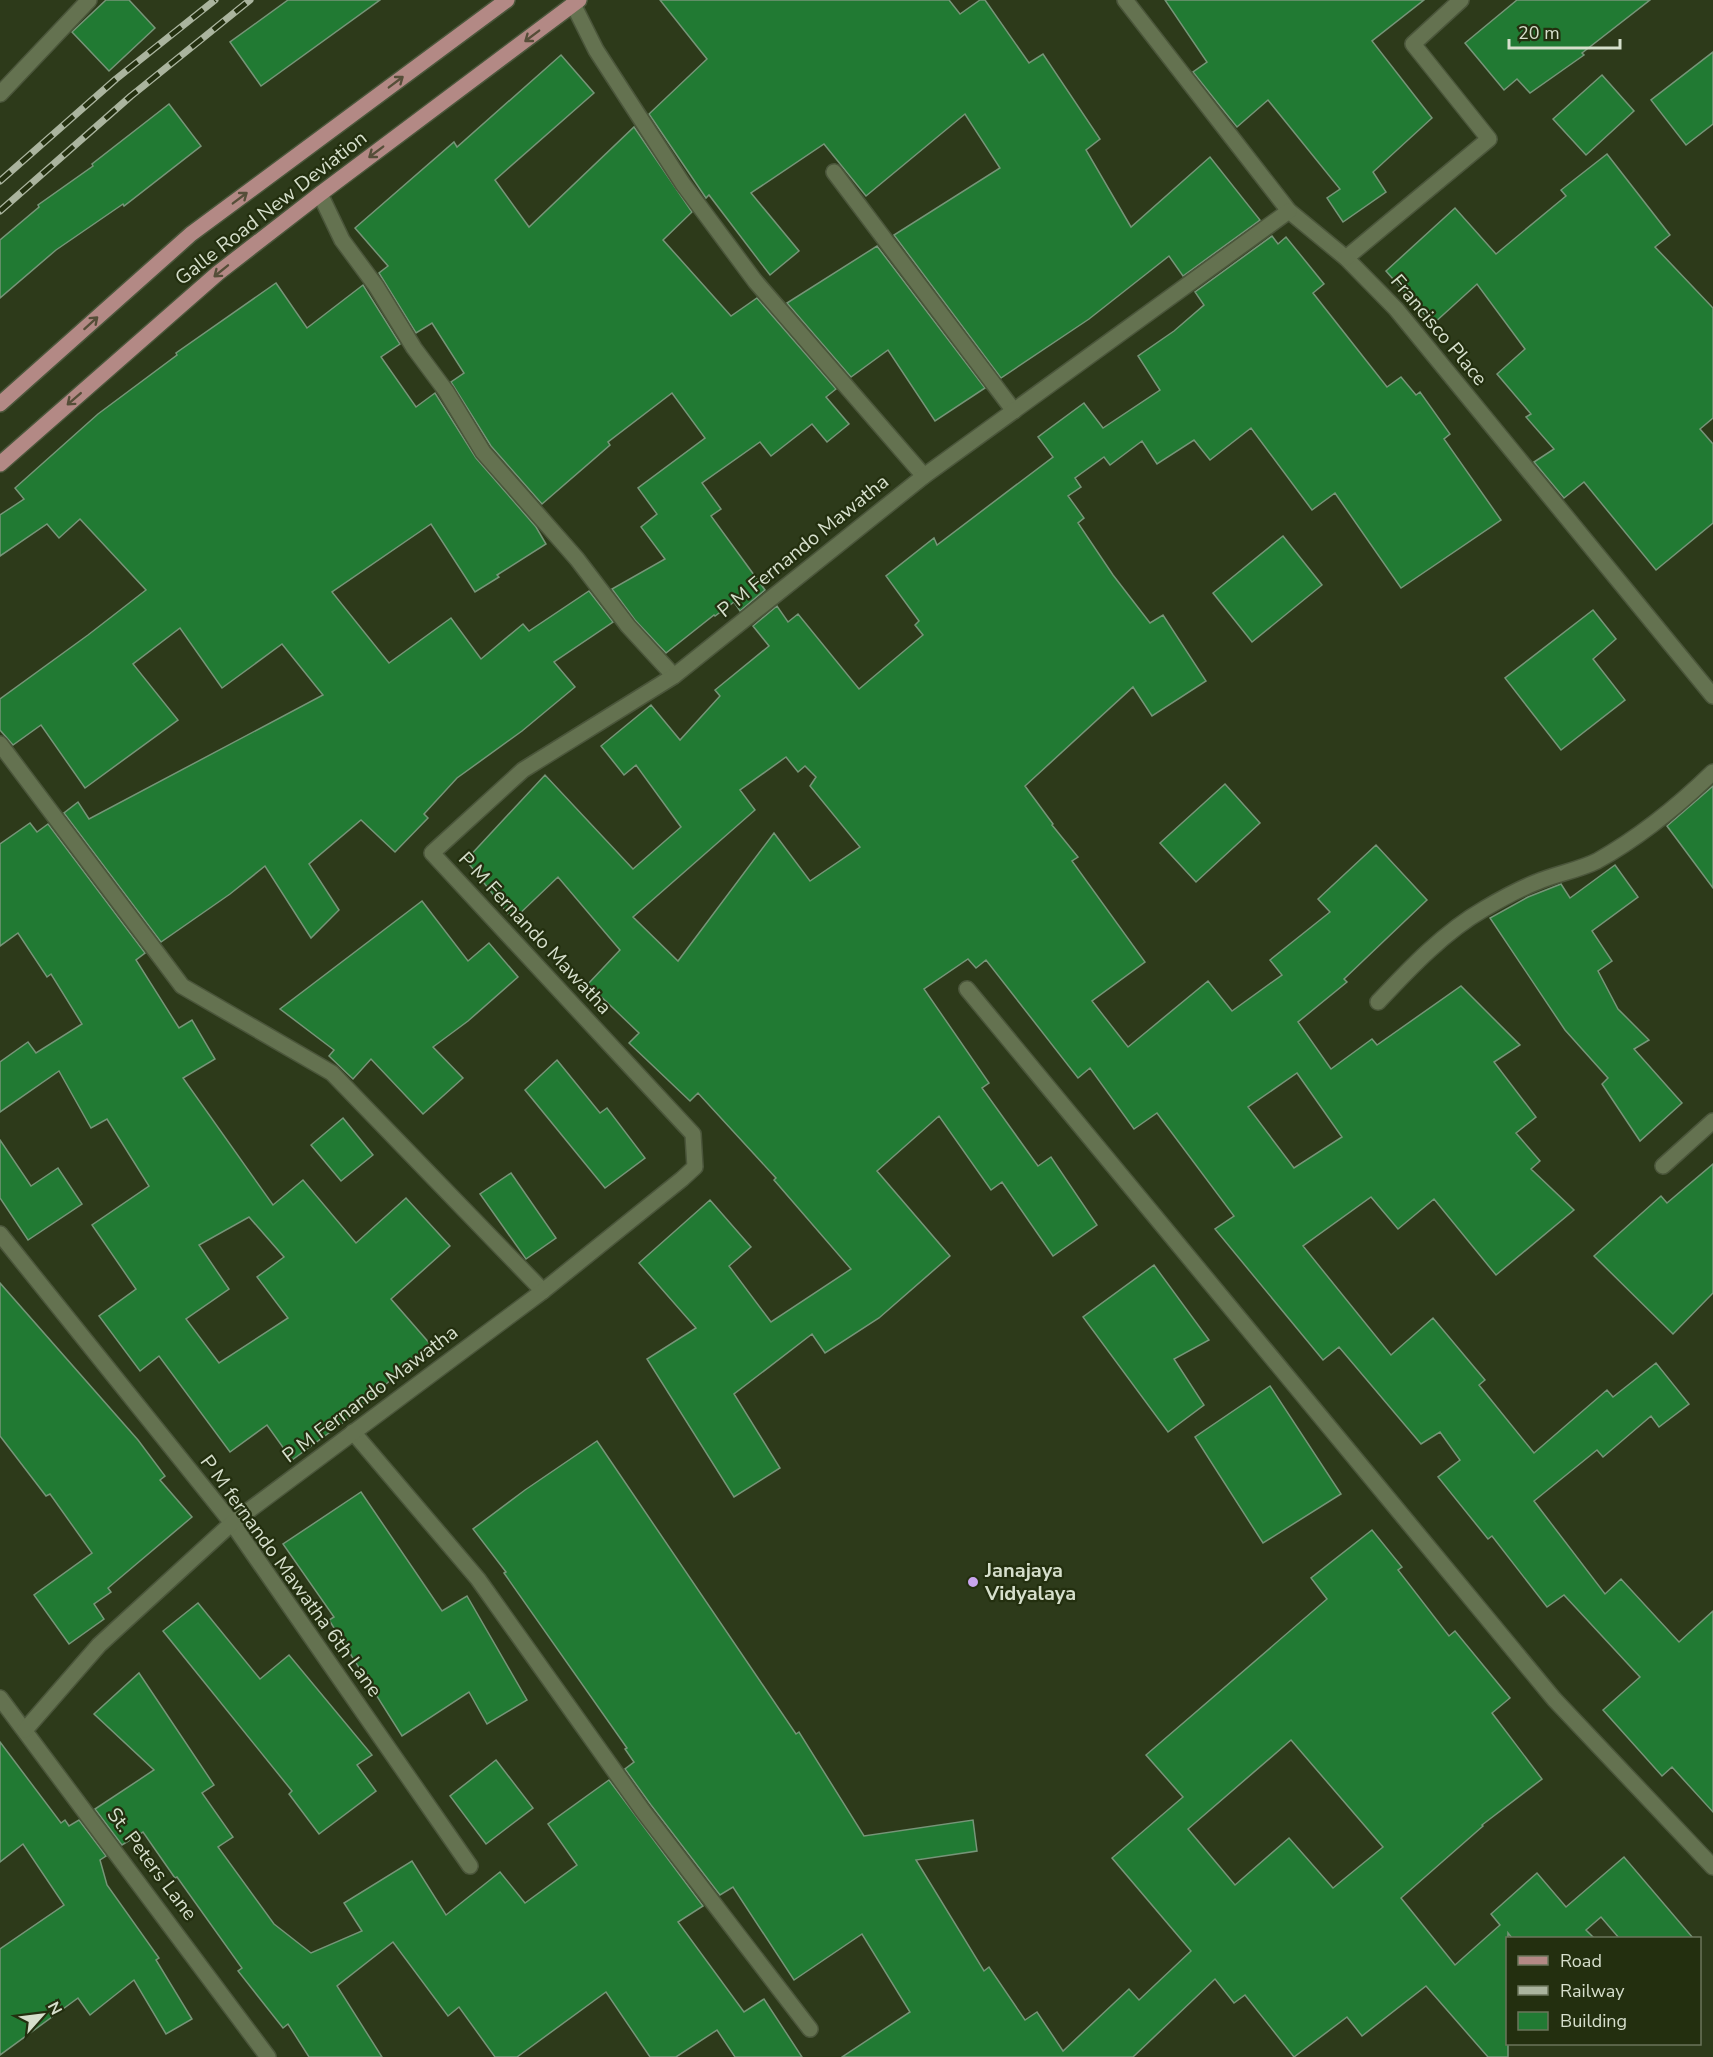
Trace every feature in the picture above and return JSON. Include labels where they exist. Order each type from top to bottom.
[{"type":"main road","name":"Galle Road New Deviation","points":[[0,404],[191,234],[507,0]]},
{"type":"main road","name":"Galle Road New Deviation","points":[[0,464],[218,273],[576,2]]},
{"type":"street","points":[[0,94],[89,0]]},
{"type":"street","name":"Francisco Place","points":[[1125,0],[1289,211],[1346,258],[1396,309],[1713,696]]},
{"type":"street","points":[[1346,258],[1489,139],[1413,44],[1461,0]]},
{"type":"street","points":[[576,2],[596,50],[696,202],[755,281],[924,476]]},
{"type":"street","points":[[834,172],[1014,411]]},
{"type":"street","points":[[320,194],[342,240],[376,286],[414,348],[446,391],[483,452],[578,559],[628,626],[674,676]]},
{"type":"street","name":"P M Fernando Mawatha","points":[[25,1730],[99,1645],[232,1523],[543,1291],[695,1167],[693,1134],[432,853],[523,770],[674,676],[924,476],[1289,211]]},
{"type":"street","points":[[0,744],[182,986],[332,1073],[543,1291]]},
{"type":"street","points":[[1378,1002],[1404,974],[1457,927],[1484,909],[1536,882],[1595,861],[1653,825],[1713,772]]},
{"type":"street","points":[[967,989],[1554,1699],[1713,1867]]},
{"type":"street","points":[[1663,1166],[1713,1121]]},
{"type":"street","name":"P M fernando Mawatha 6th Lane","points":[[0,1234],[232,1523],[470,1866]]},
{"type":"street","points":[[353,1432],[477,1579],[643,1811],[810,2029]]},
{"type":"street","name":"St. Peters Lane","points":[[0,1698],[268,2057]]},
{"type":"building","points":[[106,0],[129,0],[155,28],[109,71],[72,32]]},
{"type":"building","points":[[288,0],[380,0],[261,86],[230,42]]},
{"type":"building","points":[[660,0],[949,0],[960,14],[980,0],[985,0],[1029,63],[1043,54],[1100,139],[1086,150],[1131,227],[1210,157],[1260,220],[1183,276],[1169,256],[1089,319],[1001,378],[894,235],[1000,168],[965,114],[866,196],[824,144],[751,193],[799,251],[770,275],[709,195],[706,198],[649,114],[707,59]]},
{"type":"building","points":[[1165,0],[1424,0],[1372,41],[1432,118],[1373,172],[1386,192],[1343,222],[1327,198],[1340,189],[1268,100],[1237,127],[1220,106],[1193,72],[1207,62]]},
{"type":"building","points":[[1517,0],[1650,0],[1582,53],[1584,55],[1530,93],[1517,79],[1504,90],[1465,43]]},
{"type":"building","points":[[1713,52],[1713,124],[1686,145],[1651,100]]},
{"type":"building","points":[[561,55],[594,93],[495,180],[529,227],[634,127],[692,212],[663,240],[731,316],[757,298],[836,389],[826,397],[849,424],[827,442],[812,424],[771,456],[760,442],[702,483],[721,509],[711,516],[765,590],[740,611],[734,602],[666,653],[635,620],[612,589],[665,559],[641,527],[657,514],[638,488],[705,438],[672,393],[608,442],[610,445],[542,504],[491,446],[451,382],[464,373],[432,323],[416,333],[379,273],[388,266],[355,228],[454,142],[457,147]]},
{"type":"building","points":[[1602,75],[1634,111],[1586,155],[1553,119]]},
{"type":"building","points":[[169,104],[201,146],[124,206],[123,204],[56,250],[0,298],[0,240],[39,207],[38,205],[93,166],[92,164]]},
{"type":"building","points":[[1607,154],[1670,235],[1655,247],[1713,308],[1713,418],[1700,429],[1713,444],[1713,523],[1656,570],[1584,482],[1564,498],[1534,462],[1554,449],[1526,417],[1531,414],[1497,374],[1525,349],[1477,284],[1433,324],[1386,271],[1455,208],[1496,254],[1566,196],[1561,190]]},
{"type":"building","points":[[1272,236],[1278,244],[1286,237],[1324,284],[1313,293],[1387,387],[1401,377],[1416,395],[1420,392],[1450,434],[1444,439],[1501,520],[1401,588],[1335,493],[1312,510],[1251,428],[1210,460],[1194,440],[1157,464],[1142,441],[1110,465],[1104,457],[1075,478],[1081,487],[1068,496],[1084,518],[1078,523],[1113,575],[1150,623],[1163,615],[1206,681],[1152,716],[1133,687],[1025,786],[1078,857],[1072,861],[1145,962],[1092,1001],[1128,1047],[1208,981],[1232,1011],[1282,975],[1270,960],[1330,912],[1318,899],[1376,845],[1427,900],[1344,979],[1347,982],[1298,1022],[1331,1069],[1372,1039],[1377,1045],[1461,986],[1520,1045],[1494,1062],[1536,1117],[1516,1133],[1540,1161],[1531,1169],[1574,1210],[1496,1275],[1434,1199],[1398,1229],[1371,1197],[1303,1246],[1391,1355],[1433,1318],[1485,1380],[1479,1385],[1534,1453],[1607,1390],[1613,1397],[1656,1363],[1689,1404],[1659,1427],[1651,1416],[1603,1457],[1597,1450],[1534,1501],[1605,1594],[1621,1579],[1679,1642],[1713,1611],[1713,1812],[1672,1767],[1662,1776],[1603,1710],[1640,1677],[1564,1595],[1547,1607],[1492,1536],[1488,1539],[1438,1477],[1460,1460],[1440,1432],[1421,1444],[1339,1347],[1323,1360],[1215,1229],[1234,1216],[1157,1113],[1134,1129],[1090,1068],[1078,1078],[986,960],[976,968],[968,959],[924,989],[989,1083],[982,1088],[1038,1166],[1051,1157],[1097,1225],[1053,1256],[1002,1182],[991,1190],[939,1116],[877,1171],[950,1256],[879,1318],[825,1353],[812,1334],[734,1394],[780,1468],[734,1497],[647,1359],[696,1328],[639,1263],[710,1200],[751,1247],[729,1266],[771,1322],[851,1269],[774,1180],[776,1178],[698,1093],[690,1101],[629,1043],[639,1033],[588,984],[620,950],[558,877],[513,920],[466,860],[545,775],[633,869],[681,827],[636,765],[624,775],[601,746],[651,705],[680,740],[720,696],[715,690],[769,646],[753,626],[777,606],[788,622],[798,614],[859,689],[923,635],[915,625],[919,621],[886,576],[934,538],[937,545],[1053,457],[1038,437],[1084,403],[1103,428],[1160,390],[1138,356],[1174,331],[1204,305],[1195,292]],"holes":[[[786,757],[798,772],[805,766],[816,777],[810,786],[860,847],[810,881],[774,833],[678,961],[633,917],[755,810],[740,790]],[[1297,1073],[1342,1137],[1294,1168],[1248,1107]]]},
{"type":"building","points":[[877,246],[985,388],[935,421],[888,350],[851,377],[787,303]]},
{"type":"building","points":[[276,283],[307,328],[363,285],[400,344],[381,357],[416,407],[435,393],[476,458],[536,527],[546,544],[475,592],[431,524],[332,592],[389,663],[451,618],[481,659],[523,624],[529,631],[589,591],[613,622],[554,662],[575,687],[522,731],[457,778],[424,814],[428,818],[395,852],[361,820],[309,864],[339,910],[311,938],[265,866],[230,894],[161,942],[64,813],[78,802],[89,819],[323,695],[282,644],[222,688],[180,628],[133,664],[178,720],[85,788],[41,725],[13,745],[0,730],[0,699],[146,590],[80,519],[59,538],[47,524],[0,556],[0,515],[24,499],[15,488],[98,414],[177,355],[176,353]]},
{"type":"building","points":[[1283,536],[1322,585],[1252,642],[1213,593]]},
{"type":"building","points":[[1593,610],[1616,639],[1593,659],[1625,700],[1561,750],[1505,678]]},
{"type":"building","points":[[1225,784],[1260,823],[1196,882],[1160,843]]},
{"type":"building","points":[[1713,786],[1713,888],[1667,826]]},
{"type":"building","points":[[30,823],[37,832],[48,824],[145,953],[136,960],[179,1028],[192,1020],[215,1059],[183,1078],[273,1205],[303,1180],[356,1243],[406,1198],[450,1246],[391,1299],[431,1345],[355,1411],[356,1413],[292,1460],[267,1425],[230,1452],[159,1356],[140,1371],[99,1316],[136,1289],[92,1225],[149,1186],[107,1119],[91,1128],[59,1071],[0,1112],[0,1062],[28,1042],[36,1053],[82,1024],[51,974],[47,977],[18,933],[0,946],[0,844]],"holes":[[[249,1217],[284,1257],[257,1277],[288,1318],[219,1363],[186,1319],[229,1289],[199,1245]]]},
{"type":"building","points":[[1615,865],[1638,897],[1592,931],[1612,961],[1598,971],[1618,1009],[1649,1040],[1634,1049],[1682,1103],[1640,1141],[1602,1084],[1608,1078],[1565,1030],[1490,918],[1528,897],[1561,884],[1570,898]]},
{"type":"building","points":[[422,901],[468,961],[489,943],[518,977],[468,1021],[433,1047],[463,1078],[423,1114],[371,1059],[353,1079],[329,1056],[334,1050],[280,1009]]},
{"type":"building","points":[[557,1060],[600,1113],[607,1108],[645,1158],[605,1188],[525,1090]]},
{"type":"building","points":[[343,1118],[373,1155],[341,1181],[311,1145]]},
{"type":"building","points":[[0,1140],[31,1186],[58,1168],[82,1204],[28,1240],[0,1198]]},
{"type":"building","points":[[1713,1164],[1713,1293],[1673,1334],[1594,1256],[1661,1196],[1667,1203]]},
{"type":"building","points":[[511,1173],[556,1238],[526,1259],[480,1194]]},
{"type":"building","points":[[1154,1265],[1209,1340],[1174,1359],[1204,1405],[1168,1432],[1083,1317]]},
{"type":"building","points":[[0,1283],[138,1440],[165,1476],[160,1480],[192,1517],[108,1588],[111,1592],[94,1604],[104,1619],[69,1644],[34,1595],[92,1553],[50,1494],[46,1496],[0,1436]]},
{"type":"building","points":[[1270,1386],[1341,1494],[1263,1543],[1195,1437]]},
{"type":"building","points":[[597,1441],[796,1734],[799,1732],[864,1836],[973,1820],[977,1851],[916,1860],[984,1971],[989,1967],[1025,2020],[1037,2012],[1063,2051],[1129,1989],[1139,2000],[1191,1951],[1112,1858],[1183,1797],[1146,1755],[1327,1599],[1311,1578],[1372,1530],[1402,1567],[1398,1570],[1449,1636],[1455,1631],[1510,1698],[1492,1713],[1542,1779],[1482,1825],[1401,1898],[1455,1965],[1500,1925],[1491,1914],[1537,1873],[1566,1907],[1624,1857],[1692,1937],[1618,1937],[1601,1917],[1586,1930],[1593,1937],[1511,1937],[1508,1933],[1506,1937],[1506,2045],[1508,2045],[1508,2057],[1488,2057],[1426,1986],[1362,2036],[1347,2017],[1294,2057],[1245,1995],[1234,2003],[1215,1979],[1133,2057],[842,2057],[910,2012],[862,1934],[794,1980],[733,1887],[720,1895],[625,1769],[634,1762],[625,1749],[627,1748],[504,1573],[506,1572],[473,1529]],"holes":[[[1291,1740],[1383,1847],[1333,1888],[1289,1838],[1235,1885],[1188,1829]]]},
{"type":"building","points":[[361,1492],[442,1611],[467,1596],[527,1700],[487,1724],[469,1692],[402,1736],[329,1620],[334,1617],[283,1544]]},
{"type":"building","points":[[198,1603],[260,1679],[289,1655],[372,1755],[357,1765],[376,1791],[319,1834],[289,1794],[292,1791],[163,1631]]},
{"type":"building","points":[[139,1673],[214,1785],[202,1793],[233,1837],[218,1847],[274,1924],[311,1953],[362,1931],[344,1903],[412,1861],[446,1915],[500,1872],[525,1903],[577,1865],[548,1824],[609,1780],[703,1906],[678,1922],[744,2012],[764,1999],[802,2057],[735,2057],[717,2030],[676,2057],[650,2057],[606,1992],[517,2057],[495,2057],[459,2007],[448,2016],[393,1942],[337,1986],[382,2057],[309,2057],[288,2024],[283,2028],[238,1971],[242,1968],[143,1832],[122,1845],[95,1809],[154,1770],[94,1714]]},
{"type":"building","points":[[0,1742],[61,1823],[65,1820],[69,1826],[79,1820],[106,1856],[100,1860],[107,1885],[159,1958],[156,1960],[192,2019],[166,2034],[134,1980],[90,2015],[78,1998],[0,2055],[0,1949],[64,1905],[23,1844],[0,1862]]},
{"type":"building","points":[[496,1760],[533,1808],[486,1844],[450,1796]]},
{"type":"railway","points":[[0,181],[116,79],[215,0]]},
{"type":"railway","points":[[0,211],[131,96],[250,0]]},
{"type":"place","name":"Janajaya Vidyalaya","points":[[973,1582]]}]
